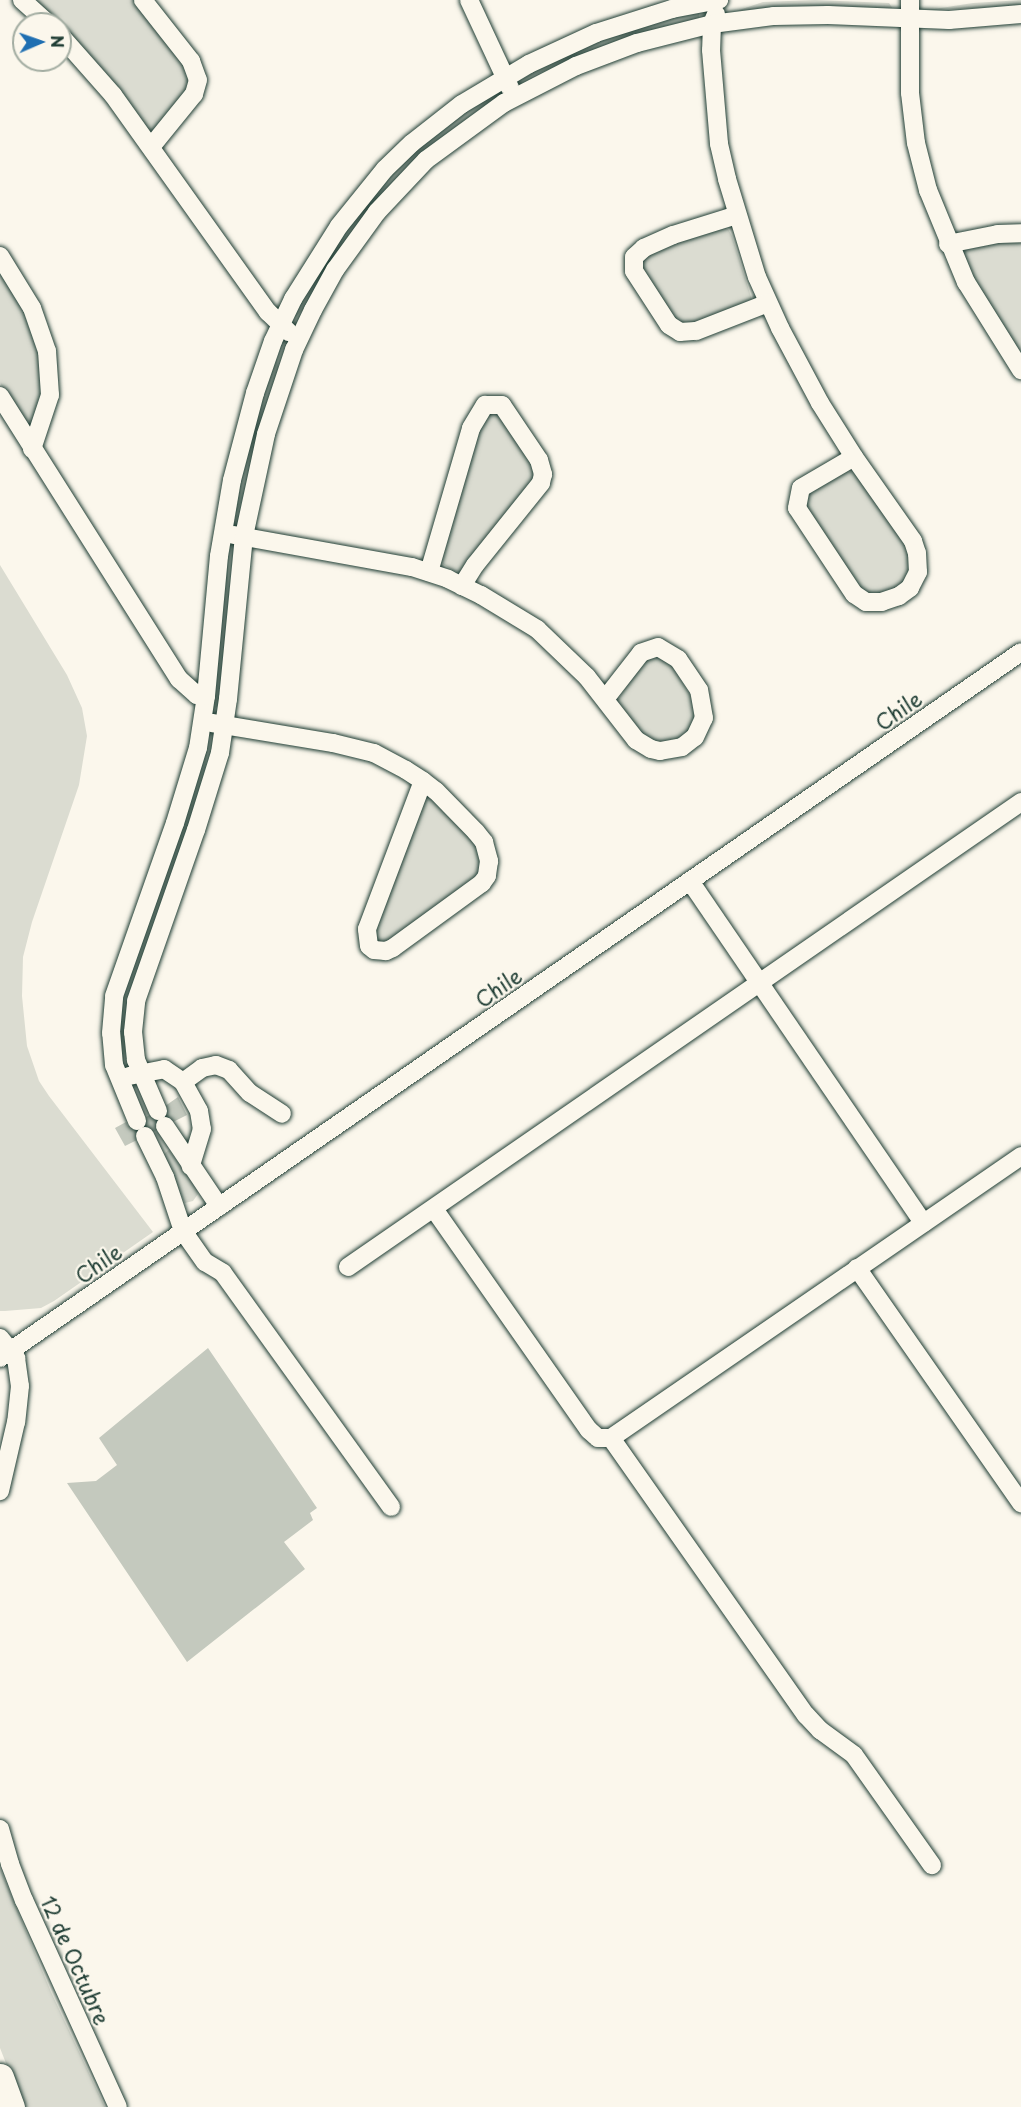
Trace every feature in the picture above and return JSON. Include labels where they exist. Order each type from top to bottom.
[{"type":"highway","points":[[0,2077],[11,2107]]},
{"type":"street","points":[[22,0],[36,12]]},
{"type":"street","points":[[143,0],[191,61],[198,80],[194,94],[151,147]]},
{"type":"street","points":[[469,0],[515,97]]},
{"type":"street","points":[[392,1506],[223,1273],[205,1262],[183,1231],[177,1206],[114,1069],[111,1033],[114,996],[188,785],[206,696],[222,533],[244,428],[280,326],[316,258],[385,169],[439,121],[504,77],[596,33],[672,9],[720,0],[712,24],[713,89],[718,136],[737,215],[768,303],[797,362],[854,457],[913,541],[917,553],[918,572],[910,588],[899,596],[882,602],[866,602],[854,594],[797,508],[801,488],[854,457]]},
{"type":"street","points":[[910,0],[910,93],[916,143],[928,190],[948,244],[966,282],[1021,370]]},
{"type":"street","points":[[219,1206],[165,1125],[141,1075],[133,1032],[136,1000],[209,791],[224,726],[244,536],[266,434],[299,339],[335,270],[401,184],[453,138],[515,97],[604,54],[678,31],[712,24],[803,15],[949,20],[1021,14]]},
{"type":"street","points":[[72,48],[113,95],[243,278],[280,326],[299,339]]},
{"type":"street","points":[[737,215],[673,235],[644,248],[634,257],[634,271],[669,325],[680,332],[696,331],[768,303]]},
{"type":"street","points":[[948,244],[998,234],[1021,233]]},
{"type":"street","points":[[0,256],[28,299],[47,351],[50,395],[32,449]]},
{"type":"street","points":[[0,396],[179,679],[197,695],[206,696]]},
{"type":"street","points":[[429,572],[471,428],[485,405],[502,405],[539,460],[543,474],[541,483],[475,565],[462,586]]},
{"type":"street","points":[[222,533],[378,559],[429,572],[462,586],[537,629],[588,677],[636,740],[643,745],[660,751],[672,750],[689,743],[698,732],[704,718],[699,690],[678,659],[658,647],[641,653],[605,699]]},
{"type":"street","name":"Chile","points":[[4,1349],[183,1231],[1021,652]]},
{"type":"street","points":[[202,722],[356,747],[388,760],[423,781],[452,806],[476,832],[487,852],[489,869],[487,876],[475,890],[393,948],[386,951],[374,950],[367,938],[367,929],[423,781]]},
{"type":"street","points":[[348,1267],[1021,802]]},
{"type":"street","points":[[690,881],[923,1223]]},
{"type":"street","points":[[183,1082],[209,1065],[224,1067],[250,1093],[282,1114]]},
{"type":"street","points":[[114,1069],[141,1075],[153,1070],[164,1070],[183,1082],[199,1111],[202,1129],[191,1166]]},
{"type":"street","points":[[145,1135],[165,1125]]},
{"type":"street","points":[[434,1209],[589,1430],[598,1438],[610,1438],[1021,1156]]},
{"type":"street","points":[[857,1268],[1021,1503]]},
{"type":"street","points":[[0,1491],[19,1404],[19,1372],[4,1349]]},
{"type":"street","points":[[610,1438],[806,1715],[820,1730],[854,1755],[932,1865]]},
{"type":"street","name":"12 de Octubre","points":[[0,1829],[24,1900],[118,2107]]},
{"type":"shaded area","points":[[33,0],[134,0],[185,65],[191,84],[159,129],[151,130],[144,127],[72,38],[72,12],[46,12]]},
{"type":"shaded area","points":[[815,0],[889,3],[893,9],[785,8],[736,11],[763,2]]},
{"type":"shaded area","points":[[1021,0],[1021,6],[928,10],[973,3]]},
{"type":"shaded area","points":[[699,13],[699,20],[633,35],[522,80],[542,66],[598,41],[658,20]]},
{"type":"shaded area","points":[[487,96],[491,101],[432,144],[372,204],[335,255],[303,310],[292,320],[329,251],[402,160]]},
{"type":"shaded area","points":[[721,226],[728,229],[732,236],[752,300],[748,305],[679,327],[638,262],[648,251]]},
{"type":"shaded area","points":[[1021,240],[1021,360],[966,268],[963,254],[967,247],[975,243]]},
{"type":"shaded area","points":[[0,267],[38,338],[43,405],[32,422],[21,420],[0,383]]},
{"type":"shaded area","points":[[276,355],[279,371],[250,466],[243,498],[233,520],[240,467]]},
{"type":"shaded area","points":[[499,410],[533,462],[537,475],[467,566],[460,572],[454,571],[443,564],[440,559],[485,411]]},
{"type":"shaded area","points":[[843,471],[857,473],[907,543],[914,568],[898,592],[865,595],[806,514],[804,498],[808,491]]},
{"type":"shaded area","points":[[227,555],[229,595],[219,705],[210,712]]},
{"type":"shaded area","points":[[0,565],[67,675],[82,708],[87,736],[79,785],[32,922],[23,957],[22,996],[27,1046],[39,1081],[49,1096],[153,1232],[41,1308],[5,1311],[0,1311]]},
{"type":"shaded area","points":[[654,654],[668,659],[698,708],[694,728],[672,744],[646,740],[617,701],[643,661]]},
{"type":"shaded area","points":[[208,744],[204,779],[127,1038],[123,1064],[117,1044],[118,1006]]},
{"type":"shaded area","points":[[435,800],[475,843],[483,856],[479,877],[388,942],[380,943],[375,939],[374,930],[422,802]]},
{"type":"shaded area","points":[[169,1150],[196,1187],[198,1194],[193,1201],[185,1203],[176,1186],[164,1154]]},
{"type":"shaded area","points":[[0,1868],[51,1992],[105,2107],[25,2107],[11,2076],[0,2048]]},
{"type":"building","points":[[178,1097],[187,1115],[125,1146],[115,1128],[126,1122],[128,1126],[158,1111]]},
{"type":"building","points":[[208,1348],[317,1508],[310,1513],[313,1520],[284,1542],[305,1569],[187,1662],[67,1483],[96,1481],[117,1465],[99,1438]]}]
